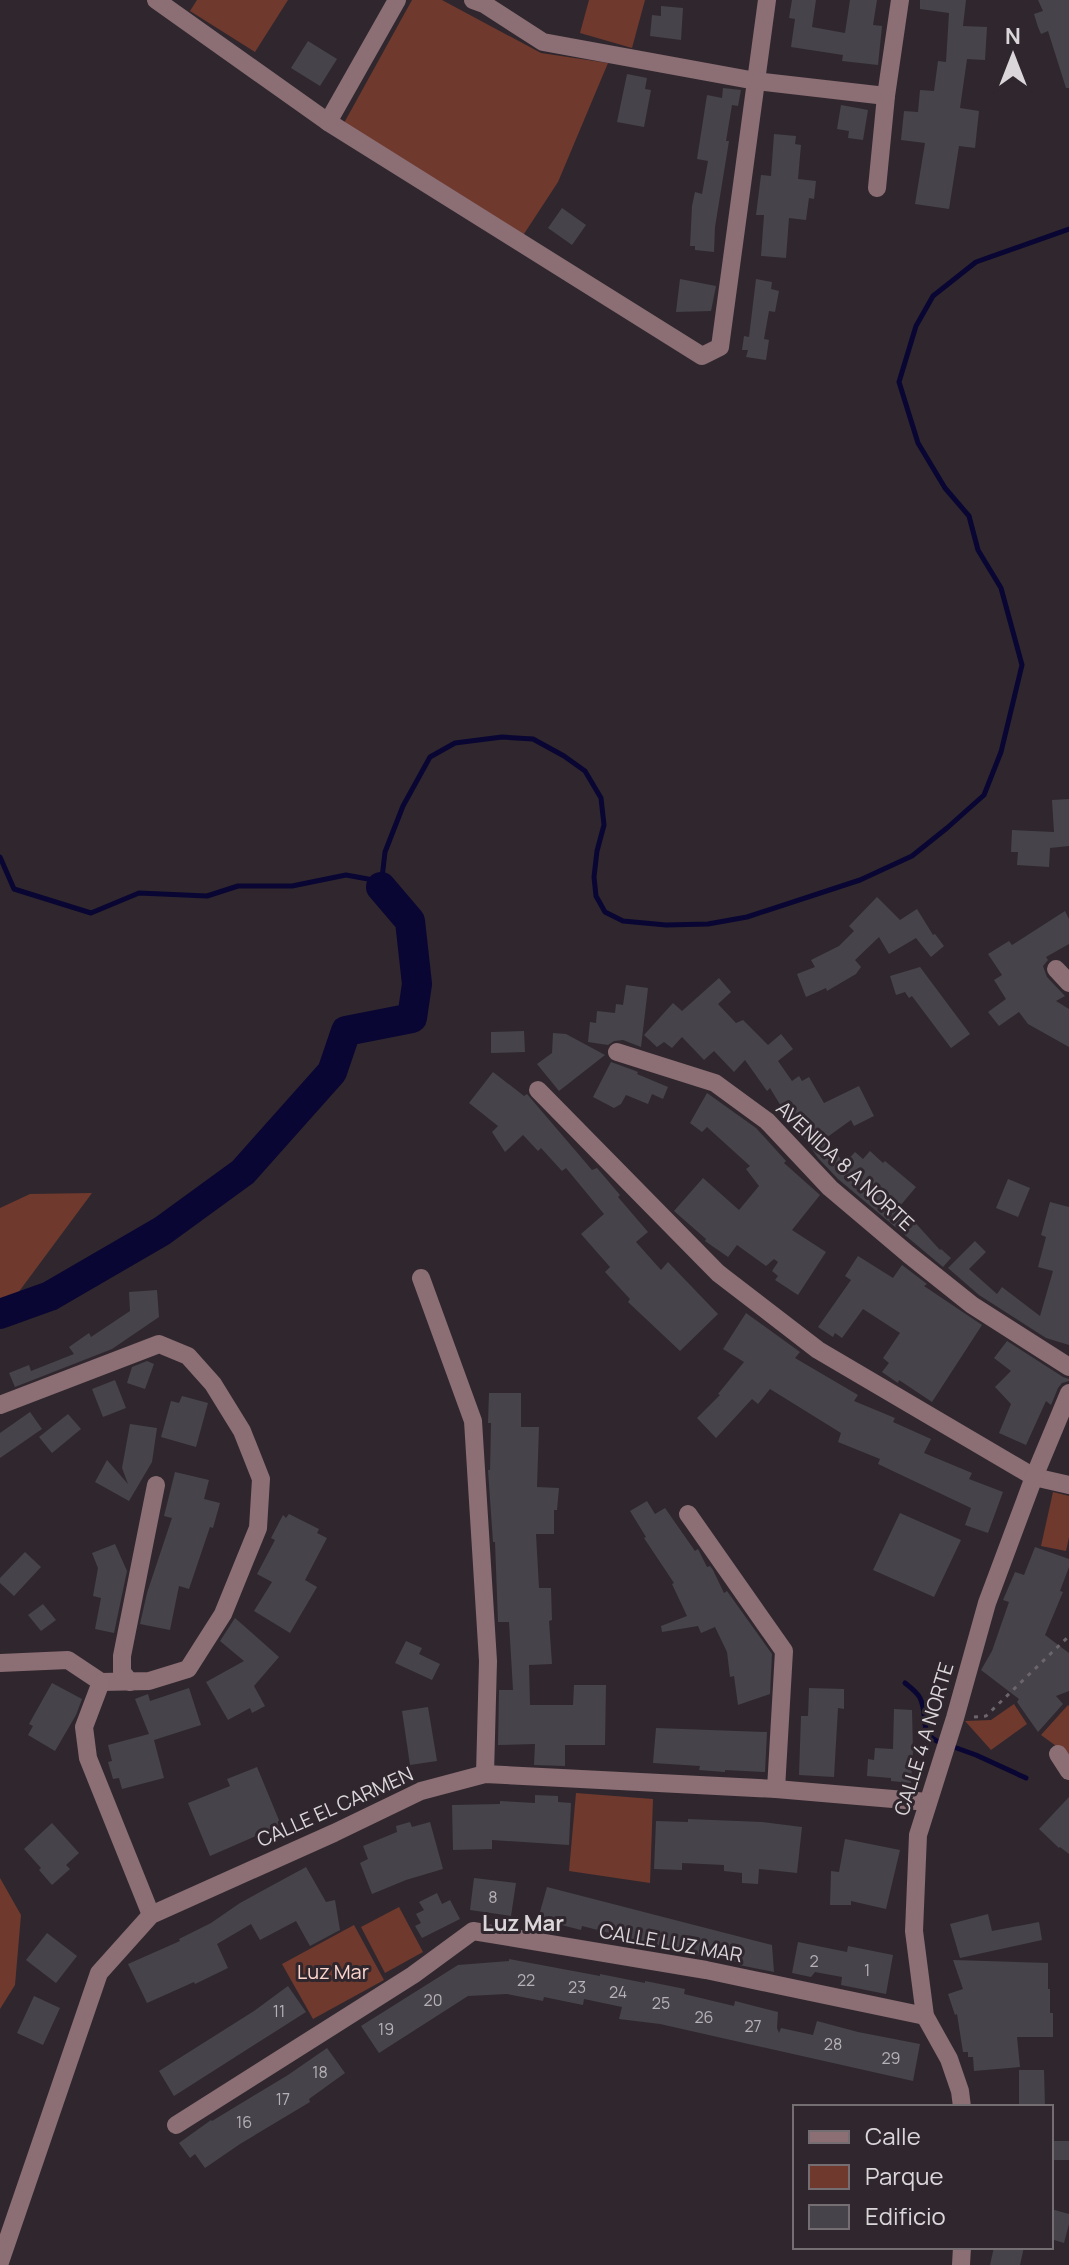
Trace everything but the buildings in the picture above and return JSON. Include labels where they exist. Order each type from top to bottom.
[{"type":"street","points":[[156,0],[328,122],[702,356],[720,347],[767,0]]},
{"type":"street","points":[[328,122],[397,0]]},
{"type":"street","points":[[473,0],[504,8],[543,42],[756,81],[886,96]]},
{"type":"street","points":[[877,188],[900,0]]},
{"type":"street","name":"AVENIDA 8 A NORTE","points":[[617,1052],[715,1083],[767,1121],[830,1188],[908,1254],[972,1305],[1069,1367]]},
{"type":"street","points":[[538,1090],[718,1273],[818,1350],[1034,1477],[1069,1485]]},
{"type":"street","points":[[421,1278],[473,1421],[488,1661],[485,1774]]},
{"type":"street","points":[[0,1405],[159,1344],[188,1356],[213,1384],[242,1431],[261,1479],[258,1528],[223,1614],[188,1669],[149,1681],[101,1682],[68,1660],[0,1663]]},
{"type":"street","name":"CALLE 4 A NORTE","points":[[962,2105],[949,2059],[925,2016],[914,1931],[918,1835],[987,1603],[1069,1393]]},
{"type":"street","points":[[130,1682],[122,1672],[122,1656],[156,1485]]},
{"type":"street","points":[[688,1514],[784,1651],[776,1789]]},
{"type":"street","points":[[101,1682],[84,1727],[88,1758],[151,1915]]},
{"type":"street","points":[[1058,1754],[1069,1771]]},
{"type":"street","name":"CALLE EL CARMEN","points":[[0,2262],[99,1973],[151,1915],[421,1791],[485,1774],[776,1789],[928,1802]]},
{"type":"street","name":"CALLE LUZ MAR","points":[[176,2125],[413,1975],[473,1931],[706,1970],[925,2016]]},
{"type":"path","points":[[952,1726],[986,1716],[1069,1636]]},
{"type":"green space","points":[[197,0],[288,0],[255,52],[190,11]]},
{"type":"green space","points":[[412,0],[442,0],[541,53],[608,63],[558,182],[522,237],[344,123]]},
{"type":"green space","points":[[589,0],[645,0],[632,48],[580,33]]},
{"type":"green space","points":[[92,1193],[12,1301],[0,1306],[0,1208],[30,1194]]},
{"type":"green space","points":[[1053,1492],[1069,1496],[1066,1551],[1041,1546]]},
{"type":"green space","points":[[1014,1704],[1027,1724],[991,1750],[965,1721],[991,1720]]},
{"type":"green space","points":[[1068,1705],[1069,1760],[1063,1751],[1041,1735]]},
{"type":"green space","points":[[576,1793],[653,1799],[650,1883],[569,1871]]},
{"type":"green space","points":[[0,1878],[21,1915],[15,1985],[0,2009]]},
{"type":"green space","points":[[399,1907],[423,1952],[385,1973],[361,1927]]},
{"type":"green space","name":"Luz Mar","points":[[354,1925],[384,1980],[313,2019],[282,1964]]},
{"type":"waterway","points":[[0,857],[14,889],[91,913],[139,893],[207,896],[238,886],[292,886],[346,875],[368,879],[381,887],[385,852],[403,806],[430,757],[455,743],[502,737],[533,739],[585,771],[601,798],[604,825],[594,877],[596,896],[605,912],[623,921],[666,925],[708,924],[747,917],[860,880],[912,856],[984,795],[1001,752],[1022,665],[1001,588],[978,550],[969,516],[945,488],[918,443],[899,382],[916,326],[933,296],[976,262],[1069,229]]},
{"type":"waterway","points":[[0,1314],[50,1296],[162,1231],[243,1172],[332,1072],[346,1031],[412,1018],[417,984],[410,921],[381,887]]},
{"type":"waterway","points":[[905,1683],[920,1698],[926,1730],[941,1743]]},
{"type":"waterway","points":[[951,1746],[1026,1778]]},
{"type":"district","name":"Luz Mar","points":[[523,1923]]}]
